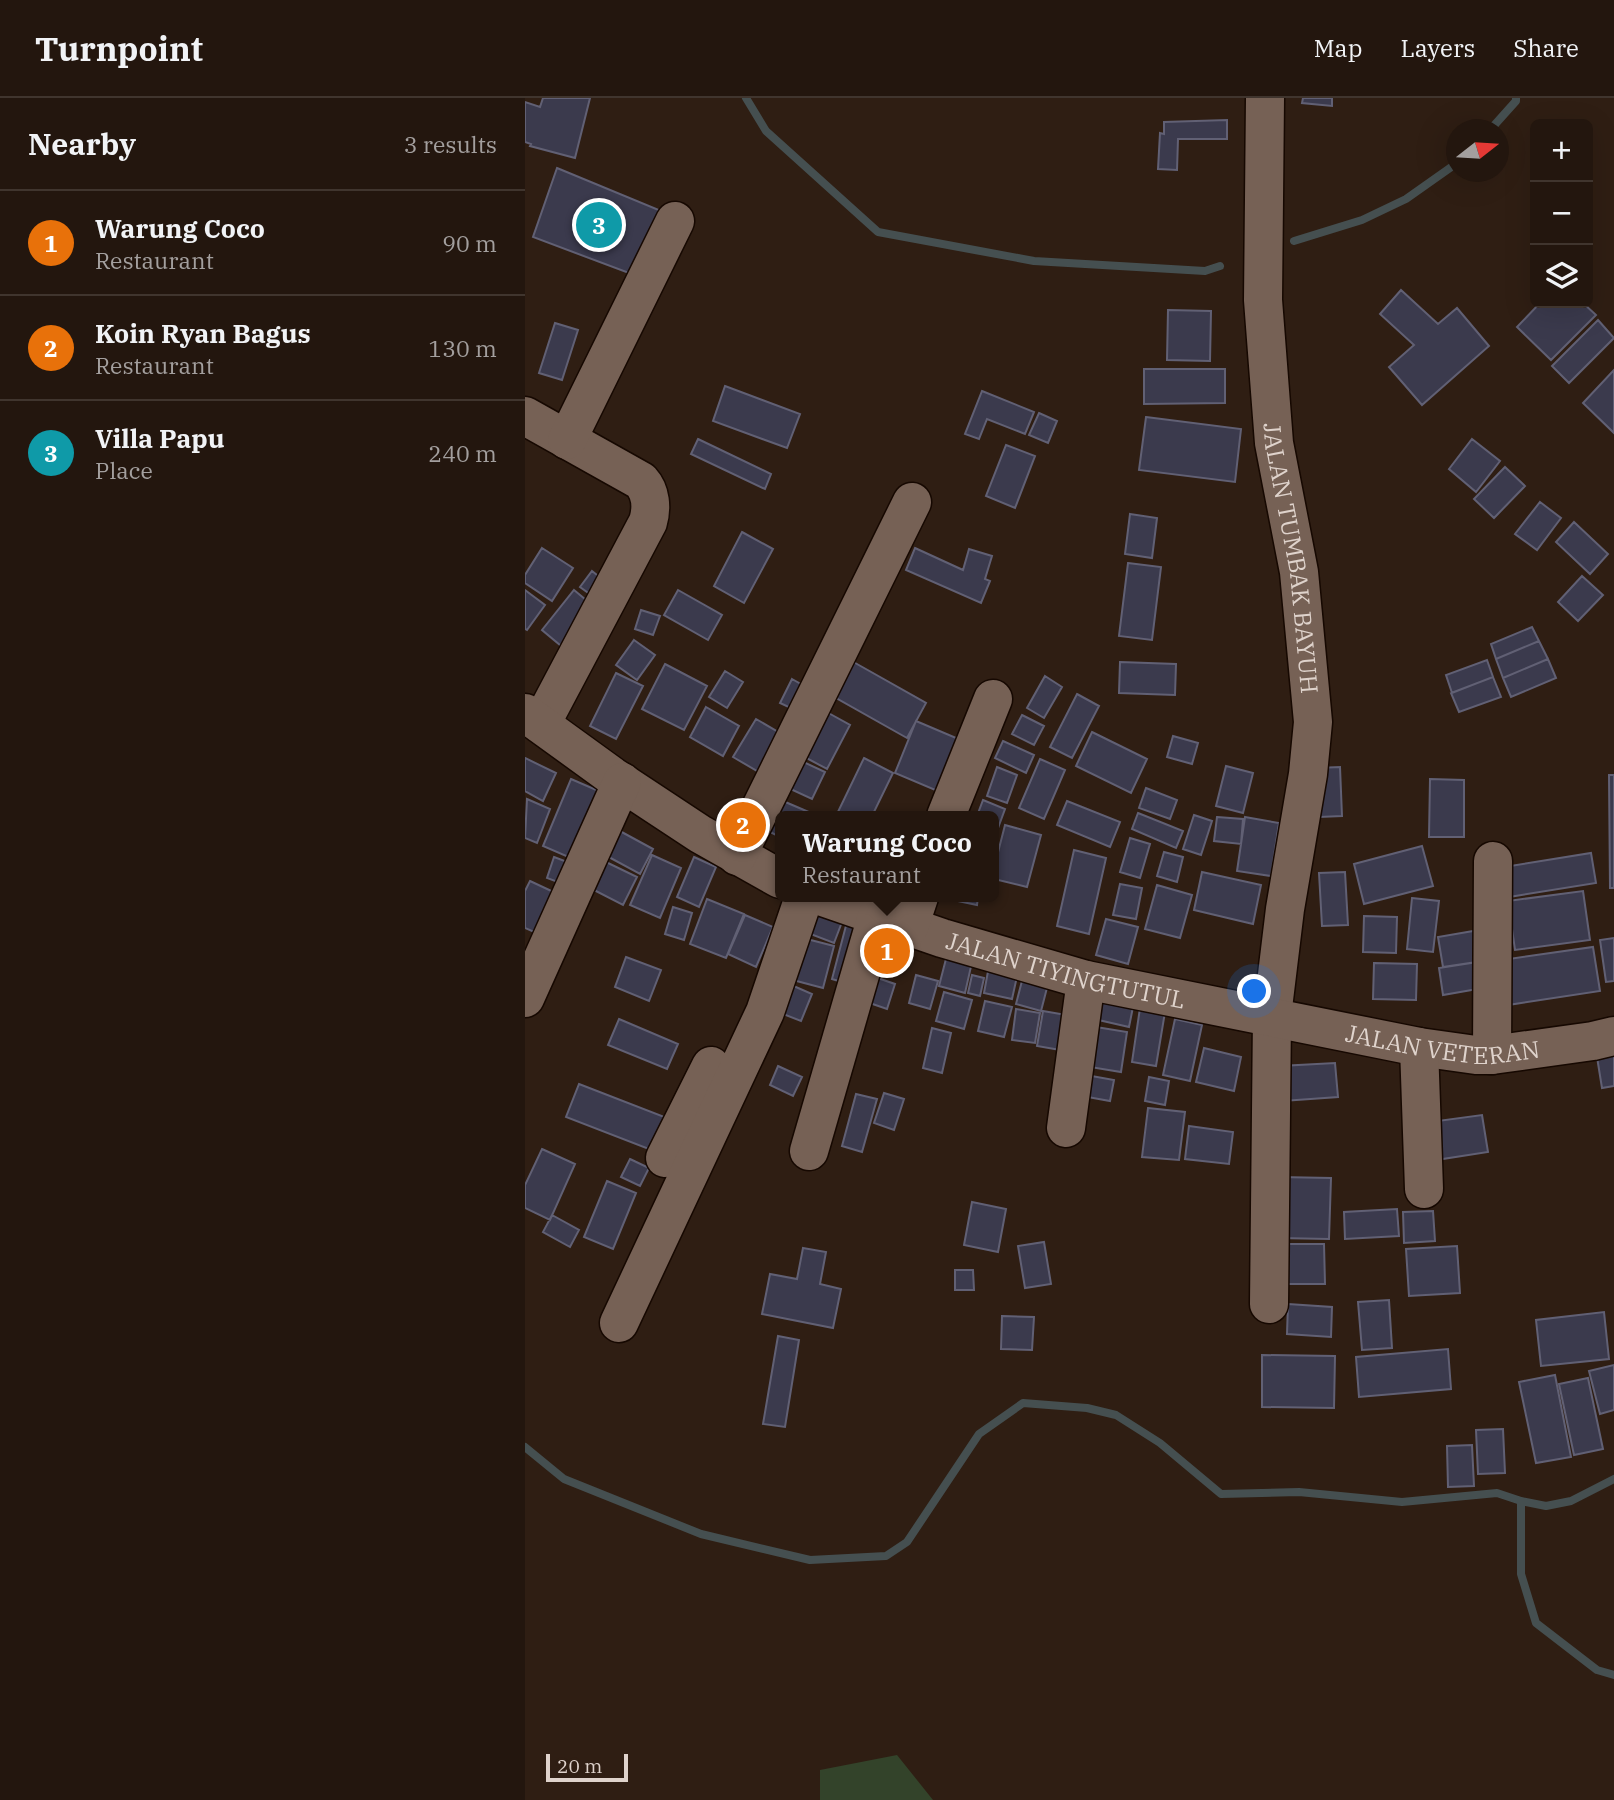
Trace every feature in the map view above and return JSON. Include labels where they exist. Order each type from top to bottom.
[{"type":"street","name":"JALAN TUMBAK BAYUH","points":[[1265,98],[1263,300],[1274,443],[1299,572],[1313,722],[1308,774],[1285,909],[1272,1016],[1269,1304]]},
{"type":"street","points":[[567,440],[675,221]]},
{"type":"street","points":[[525,416],[641,481],[648,494],[651,512],[648,522],[533,718],[699,834],[775,875]]},
{"type":"street","points":[[737,856],[912,502]]},
{"type":"street","points":[[948,811],[993,699]]},
{"type":"street","points":[[525,998],[622,782]]},
{"type":"street","points":[[1492,1055],[1493,861]]},
{"type":"street","points":[[665,1158],[735,1019],[785,902]]},
{"type":"street","points":[[619,1323],[765,1012],[802,902]]},
{"type":"street","name":"JALAN TIYINGTUTUL","points":[[848,902],[902,913],[1086,980],[1272,1016]]},
{"type":"street","points":[[809,1151],[902,913]]},
{"type":"street","points":[[1066,1128],[1086,980]]},
{"type":"street","name":"JALAN VETERAN","points":[[1272,1016],[1419,1047],[1476,1055],[1557,1047],[1614,1036]]},
{"type":"street","points":[[1419,1047],[1424,1189]]},
{"type":"green space","points":[[897,1755],[933,1800],[820,1800],[820,1770]]},
{"type":"building","points":[[543,98],[590,98],[575,158],[530,146],[531,144],[525,142],[525,102],[540,107]]},
{"type":"building","points":[[1303,98],[1332,98],[1332,106],[1302,103]]},
{"type":"building","points":[[1227,120],[1227,139],[1178,139],[1177,170],[1158,169],[1160,133],[1164,134],[1164,122]]},
{"type":"building","points":[[557,168],[666,213],[637,276],[533,237]]},
{"type":"building","points":[[1401,290],[1438,324],[1457,308],[1489,346],[1422,405],[1389,367],[1414,345],[1380,314]]},
{"type":"building","points":[[1535,308],[1588,308],[1596,315],[1551,360],[1517,327]]},
{"type":"building","points":[[1168,310],[1211,311],[1210,361],[1167,360]]},
{"type":"building","points":[[1598,320],[1614,338],[1569,383],[1552,366]]},
{"type":"building","points":[[555,323],[578,330],[562,380],[539,373]]},
{"type":"building","points":[[1144,369],[1225,369],[1225,403],[1144,404]]},
{"type":"building","points":[[1614,370],[1614,433],[1583,403]]},
{"type":"building","points":[[725,386],[800,414],[787,448],[713,421]]},
{"type":"building","points":[[982,391],[1034,412],[1025,434],[987,419],[979,439],[965,434]]},
{"type":"building","points":[[1039,413],[1057,421],[1048,443],[1029,435]]},
{"type":"building","points":[[1146,417],[1241,429],[1235,482],[1139,470]]},
{"type":"building","points":[[698,439],[771,474],[765,489],[691,454]]},
{"type":"building","points":[[1472,439],[1500,461],[1476,492],[1449,469]]},
{"type":"building","points":[[1006,445],[1035,456],[1015,508],[986,496]]},
{"type":"building","points":[[1505,467],[1525,486],[1494,518],[1474,499]]},
{"type":"building","points":[[1540,502],[1561,518],[1537,550],[1515,534]]},
{"type":"building","points":[[1130,514],[1157,518],[1152,558],[1125,554]]},
{"type":"building","points":[[1574,522],[1608,554],[1590,574],[1556,542]]},
{"type":"building","points":[[742,532],[773,549],[744,603],[714,586]]},
{"type":"building","points":[[542,548],[573,568],[552,601],[525,583],[525,575]]},
{"type":"building","points":[[915,548],[963,570],[969,549],[992,556],[985,579],[990,581],[981,603],[906,570]]},
{"type":"building","points":[[1128,563],[1161,567],[1152,640],[1119,636]]},
{"type":"building","points":[[592,571],[612,587],[601,602],[580,587]]},
{"type":"building","points":[[1582,576],[1603,595],[1578,621],[1558,602]]},
{"type":"building","points":[[525,590],[545,605],[527,630],[525,629]]},
{"type":"building","points":[[574,590],[598,610],[566,650],[542,630]]},
{"type":"building","points":[[678,590],[722,615],[708,640],[664,615]]},
{"type":"building","points":[[641,610],[660,616],[653,635],[635,629]]},
{"type":"building","points":[[1532,627],[1539,641],[1496,659],[1491,644]]},
{"type":"building","points":[[634,640],[655,655],[637,680],[616,665]]},
{"type":"building","points":[[1539,641],[1548,659],[1503,678],[1496,659]]},
{"type":"building","points":[[841,655],[926,703],[907,738],[822,690]]},
{"type":"building","points":[[1548,659],[1556,678],[1511,697],[1503,678]]},
{"type":"building","points":[[1487,660],[1493,677],[1452,693],[1446,675]]},
{"type":"building","points":[[1120,662],[1176,664],[1175,695],[1119,693]]},
{"type":"building","points":[[665,664],[707,686],[684,730],[642,709]]},
{"type":"building","points":[[725,671],[743,682],[727,708],[709,697]]},
{"type":"building","points":[[616,673],[643,686],[616,739],[590,726]]},
{"type":"building","points":[[1045,676],[1062,687],[1044,718],[1027,708]]},
{"type":"building","points":[[1493,677],[1501,697],[1459,712],[1451,693]]},
{"type":"building","points":[[792,679],[806,687],[795,710],[780,703]]},
{"type":"building","points":[[1077,694],[1099,706],[1072,758],[1050,747]]},
{"type":"building","points":[[706,707],[739,726],[723,756],[690,737]]},
{"type":"building","points":[[823,710],[850,725],[827,769],[799,754]]},
{"type":"building","points":[[1022,715],[1044,726],[1034,745],[1012,734]]},
{"type":"building","points":[[756,719],[792,740],[769,778],[733,757]]},
{"type":"building","points":[[916,721],[968,743],[947,795],[895,773]]},
{"type":"building","points":[[1092,732],[1147,759],[1131,793],[1076,766]]},
{"type":"building","points":[[1173,736],[1198,743],[1192,764],[1167,757]]},
{"type":"building","points":[[1003,741],[1034,755],[1026,773],[995,758]]},
{"type":"building","points":[[525,758],[556,773],[543,801],[525,791]]},
{"type":"building","points":[[864,758],[893,773],[874,811],[838,811]]},
{"type":"building","points":[[797,759],[825,772],[812,799],[784,786]]},
{"type":"building","points":[[1040,759],[1065,770],[1044,819],[1019,808]]},
{"type":"building","points":[[1226,766],[1253,773],[1243,813],[1216,806]]},
{"type":"building","points":[[997,767],[1017,775],[1007,803],[987,796]]},
{"type":"building","points":[[1340,767],[1342,816],[1319,817],[1316,768]]},
{"type":"building","points":[[1609,775],[1614,775],[1614,888],[1610,888]]},
{"type":"building","points":[[571,779],[608,795],[580,862],[543,846]]},
{"type":"building","points":[[1430,779],[1464,780],[1464,837],[1429,837]]},
{"type":"building","points":[[1146,788],[1177,800],[1170,819],[1139,808]]},
{"type":"building","points":[[527,799],[550,809],[537,843],[525,838]]},
{"type":"building","points":[[983,800],[1005,809],[999,825],[999,811],[979,811]]},
{"type":"building","points":[[783,801],[806,811],[779,811]]},
{"type":"building","points":[[1067,801],[1120,822],[1110,847],[1057,825]]},
{"type":"building","points":[[1138,813],[1183,831],[1176,848],[1132,829]]},
{"type":"building","points":[[1194,815],[1212,821],[1201,855],[1183,849]]},
{"type":"building","points":[[1217,817],[1243,819],[1241,844],[1214,841]]},
{"type":"building","points":[[1245,817],[1279,823],[1271,876],[1237,871]]},
{"type":"building","points":[[775,820],[775,834],[770,832]]},
{"type":"building","points":[[1005,825],[1041,835],[1027,887],[999,880],[999,848]]},
{"type":"building","points":[[618,830],[653,849],[640,874],[605,855]]},
{"type":"building","points":[[1130,838],[1150,844],[1140,878],[1120,872]]},
{"type":"building","points":[[1422,846],[1433,886],[1364,904],[1354,864]]},
{"type":"building","points":[[1074,850],[1106,858],[1089,934],[1057,926]]},
{"type":"building","points":[[1164,852],[1183,857],[1177,882],[1157,876]]},
{"type":"building","points":[[1591,853],[1596,883],[1509,897],[1504,867]]},
{"type":"building","points":[[652,855],[681,868],[660,918],[630,905]]},
{"type":"building","points":[[554,857],[578,866],[571,887],[547,878]]},
{"type":"building","points":[[694,857],[716,867],[699,907],[677,897]]},
{"type":"building","points":[[606,862],[637,877],[623,905],[592,889]]},
{"type":"building","points":[[1202,872],[1261,885],[1253,924],[1194,910]]},
{"type":"building","points":[[1345,872],[1348,925],[1322,926],[1319,873]]},
{"type":"building","points":[[530,881],[560,895],[541,935],[525,928],[525,891]]},
{"type":"building","points":[[1120,884],[1142,888],[1136,919],[1113,915]]},
{"type":"building","points":[[1157,885],[1192,895],[1180,938],[1145,929]]},
{"type":"building","points":[[1583,891],[1590,940],[1515,950],[1508,901]]},
{"type":"building","points":[[1412,898],[1439,901],[1433,952],[1407,949]]},
{"type":"building","points":[[707,899],[744,914],[726,958],[690,944]]},
{"type":"building","points":[[810,902],[845,914],[834,943],[800,930]]},
{"type":"building","points":[[673,907],[692,913],[684,940],[665,934]]},
{"type":"building","points":[[745,915],[773,927],[756,967],[728,954]]},
{"type":"building","points":[[1364,916],[1397,917],[1396,953],[1363,952]]},
{"type":"building","points":[[848,918],[869,923],[852,985],[832,979]]},
{"type":"building","points":[[1106,919],[1138,927],[1128,964],[1096,955]]},
{"type":"building","points":[[1485,929],[1490,960],[1443,967],[1438,937]]},
{"type":"building","points":[[875,934],[902,945],[892,974],[864,963]]},
{"type":"building","points":[[799,937],[834,946],[823,988],[789,979]]},
{"type":"building","points":[[1614,938],[1614,981],[1606,982],[1600,940]]},
{"type":"building","points":[[1593,947],[1600,991],[1508,1005],[1502,960]]},
{"type":"building","points":[[947,955],[972,962],[965,993],[939,986]]},
{"type":"building","points":[[626,957],[661,970],[649,1001],[615,987]]},
{"type":"building","points":[[1484,961],[1489,987],[1443,995],[1439,968]]},
{"type":"building","points":[[1374,963],[1417,964],[1416,1000],[1373,999]]},
{"type":"building","points":[[989,966],[1018,972],[1012,999],[984,993]]},
{"type":"building","points":[[866,974],[895,984],[887,1009],[858,999]]},
{"type":"building","points":[[916,975],[938,981],[930,1009],[909,1003]]},
{"type":"building","points":[[972,975],[984,978],[980,996],[968,993]]},
{"type":"building","points":[[1023,977],[1048,984],[1041,1011],[1016,1004]]},
{"type":"building","points":[[789,984],[812,994],[801,1021],[778,1012]]},
{"type":"building","points":[[944,992],[972,1000],[964,1029],[936,1021]]},
{"type":"building","points":[[1099,994],[1134,1002],[1129,1027],[1094,1019]]},
{"type":"building","points":[[985,1001],[1012,1007],[1004,1037],[978,1031]]},
{"type":"building","points":[[1140,1008],[1165,1012],[1156,1066],[1132,1062]]},
{"type":"building","points":[[1016,1009],[1040,1013],[1035,1043],[1012,1040]]},
{"type":"building","points":[[1043,1011],[1078,1017],[1072,1052],[1037,1046]]},
{"type":"building","points":[[619,1019],[678,1044],[667,1069],[608,1045]]},
{"type":"building","points":[[1175,1019],[1202,1025],[1190,1081],[1163,1075]]},
{"type":"building","points":[[1096,1027],[1127,1032],[1121,1072],[1090,1067]]},
{"type":"building","points":[[932,1028],[951,1033],[942,1073],[923,1068]]},
{"type":"building","points":[[1204,1048],[1241,1057],[1234,1091],[1196,1082]]},
{"type":"building","points":[[1614,1054],[1614,1086],[1602,1088],[1597,1057]]},
{"type":"building","points":[[1335,1063],[1338,1097],[1283,1101],[1280,1066]]},
{"type":"building","points":[[778,1066],[802,1077],[793,1096],[770,1085]]},
{"type":"building","points":[[1086,1075],[1114,1080],[1110,1101],[1082,1096]]},
{"type":"building","points":[[1149,1077],[1169,1081],[1165,1105],[1145,1101]]},
{"type":"building","points":[[579,1084],[667,1118],[654,1151],[566,1117]]},
{"type":"building","points":[[884,1093],[904,1099],[894,1130],[874,1123]]},
{"type":"building","points":[[856,1094],[877,1099],[862,1152],[842,1146]]},
{"type":"building","points":[[1148,1108],[1185,1112],[1179,1160],[1142,1157]]},
{"type":"building","points":[[1482,1115],[1488,1152],[1436,1160],[1430,1122]]},
{"type":"building","points":[[1189,1126],[1233,1132],[1229,1164],[1185,1159]]},
{"type":"building","points":[[542,1149],[575,1164],[550,1220],[525,1208],[525,1185]]},
{"type":"building","points":[[630,1159],[649,1168],[640,1186],[621,1177]]},
{"type":"building","points":[[1279,1177],[1331,1178],[1329,1239],[1278,1238]]},
{"type":"building","points":[[607,1181],[636,1193],[613,1249],[584,1237]]},
{"type":"building","points":[[972,1202],[1006,1209],[998,1252],[964,1245]]},
{"type":"building","points":[[1397,1209],[1399,1236],[1345,1239],[1344,1212]]},
{"type":"building","points":[[1433,1211],[1435,1241],[1404,1243],[1403,1212]]},
{"type":"building","points":[[552,1215],[579,1230],[570,1247],[543,1232]]},
{"type":"building","points":[[1044,1242],[1051,1284],[1025,1288],[1018,1246]]},
{"type":"building","points":[[1282,1244],[1324,1244],[1325,1284],[1283,1284]]},
{"type":"building","points":[[1457,1246],[1460,1293],[1409,1296],[1406,1249]]},
{"type":"building","points":[[803,1248],[826,1252],[820,1284],[841,1289],[833,1328],[762,1314],[770,1274],[797,1279]]},
{"type":"building","points":[[955,1270],[973,1270],[974,1290],[955,1290]]},
{"type":"building","points":[[1389,1300],[1392,1348],[1362,1350],[1358,1302]]},
{"type":"building","points":[[1288,1304],[1332,1307],[1331,1337],[1287,1334]]},
{"type":"building","points":[[1604,1312],[1609,1359],[1541,1366],[1536,1320]]},
{"type":"building","points":[[1002,1316],[1034,1317],[1032,1350],[1001,1349]]},
{"type":"building","points":[[778,1336],[799,1340],[785,1427],[763,1424]]},
{"type":"building","points":[[1448,1349],[1451,1389],[1359,1397],[1356,1357]]},
{"type":"building","points":[[1262,1355],[1335,1356],[1334,1408],[1262,1407]]},
{"type":"building","points":[[1614,1365],[1614,1410],[1600,1414],[1589,1371]]},
{"type":"building","points":[[1555,1375],[1571,1457],[1536,1463],[1519,1382]]},
{"type":"building","points":[[1588,1378],[1603,1449],[1574,1455],[1559,1384]]},
{"type":"building","points":[[1503,1429],[1505,1473],[1478,1474],[1476,1430]]},
{"type":"building","points":[[1472,1445],[1474,1486],[1448,1487],[1447,1446]]},
{"type":"waterway","points":[[746,98],[766,131],[878,232],[1034,261],[1205,271],[1220,266]]},
{"type":"waterway","points":[[1500,119],[1516,98]]},
{"type":"waterway","points":[[1294,241],[1362,220],[1406,199],[1446,171]]},
{"type":"waterway","points":[[525,1447],[564,1479],[701,1534],[810,1560],[886,1556],[907,1542],[979,1434],[1023,1403],[1087,1408],[1116,1415],[1160,1443],[1221,1494],[1299,1492],[1402,1502],[1497,1493],[1521,1501],[1521,1574],[1536,1623],[1597,1670],[1614,1675]]},
{"type":"waterway","points":[[1521,1501],[1546,1506],[1571,1501],[1614,1479]]},
{"type":"place","name":"Villa Papu","points":[[599,225]]},
{"type":"place","name":"Koin Ryan Bagus","points":[[743,825]]},
{"type":"place","name":"Warung Coco","points":[[887,951]]}]
